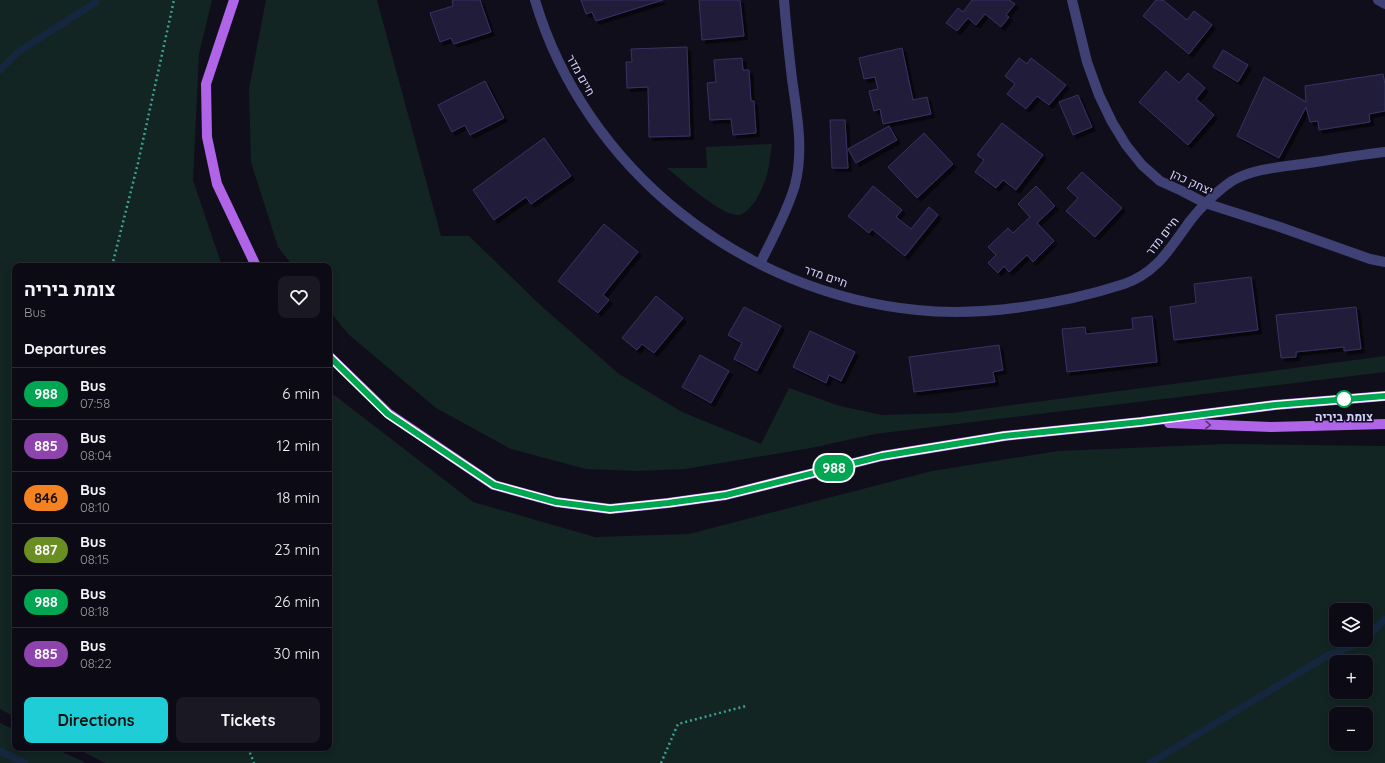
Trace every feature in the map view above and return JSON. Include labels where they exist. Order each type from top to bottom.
[{"type":"main road","points":[[234,0],[206,84],[207,137],[217,184],[255,263]]},
{"type":"main road","points":[[332,359],[388,414],[494,485],[556,502],[610,509],[726,495],[882,456],[1004,436],[1141,422],[1275,405],[1385,396]]},
{"type":"main road","points":[[1141,422],[1271,427],[1385,424]]},
{"type":"street","name":"חיים מדר","points":[[535,0],[542,25],[564,74],[591,119],[625,162],[666,202],[714,239],[770,270],[823,291],[872,304],[919,311],[961,312],[1001,309],[1068,298],[1124,284],[1134,280],[1154,267],[1182,235],[1190,221],[1205,203],[1232,181],[1262,170],[1385,152]]},
{"type":"street","points":[[760,264],[790,199],[795,185],[799,159],[800,146],[798,120],[784,0]]},
{"type":"street","name":"יצחק כהן","points":[[1072,0],[1087,62],[1099,95],[1112,122],[1126,145],[1142,165],[1160,181],[1205,203],[1277,226],[1370,259],[1385,262]]},
{"type":"street","points":[[1378,0],[1385,4]]},
{"type":"path","points":[[113,263],[138,163],[174,0]]},
{"type":"path","points":[[661,763],[678,724],[746,706]]},
{"type":"path","points":[[249,751],[254,763]]},
{"type":"green space","points":[[0,0],[212,0],[199,54],[193,180],[221,263],[12,263],[12,715],[0,709]]},
{"type":"green space","points":[[266,0],[377,0],[441,236],[469,236],[538,303],[619,374],[682,412],[761,444],[789,388],[840,406],[882,415],[952,413],[1385,356],[1385,372],[875,434],[811,448],[685,469],[637,471],[586,469],[511,449],[436,408],[348,334],[332,314],[332,263],[291,263],[278,247],[251,162],[249,89]]},
{"type":"green space","points":[[772,144],[768,171],[757,199],[748,210],[738,215],[721,209],[691,188],[667,168],[707,168],[706,147]]},
{"type":"green space","points":[[332,393],[473,502],[595,537],[689,534],[932,471],[1058,451],[1224,444],[1385,446],[1385,763],[105,763],[82,751],[332,751]]},
{"type":"green space","points":[[0,723],[12,729],[12,751],[60,751],[86,763],[0,763]]},
{"type":"building","points":[[480,0],[491,32],[454,44],[451,38],[440,42],[430,13],[453,6],[452,1]]},
{"type":"building","points":[[581,0],[663,0],[596,21],[592,12],[586,14]]},
{"type":"building","points":[[699,0],[740,0],[744,36],[702,40]]},
{"type":"building","points":[[972,0],[1009,0],[1015,4],[1006,15],[1009,17],[1001,27],[985,14],[976,25],[968,18],[957,31],[946,23],[958,8],[963,12]]},
{"type":"building","points":[[1156,0],[1163,0],[1187,20],[1194,11],[1212,25],[1189,54],[1143,16]]},
{"type":"building","points":[[687,47],[690,136],[649,137],[648,87],[627,88],[626,62],[632,62],[631,49]]},
{"type":"building","points":[[902,48],[913,100],[927,97],[931,114],[883,124],[880,109],[874,111],[869,91],[878,89],[875,77],[864,79],[859,58]]},
{"type":"building","points":[[1223,50],[1248,65],[1238,82],[1213,67]]},
{"type":"building","points":[[742,58],[743,70],[749,70],[751,101],[754,101],[756,133],[733,135],[731,119],[710,120],[707,83],[716,82],[714,60]]},
{"type":"building","points":[[1019,58],[1027,64],[1031,58],[1066,85],[1049,105],[1037,96],[1026,109],[1007,94],[1015,84],[1005,76]]},
{"type":"building","points":[[1166,71],[1179,83],[1188,73],[1205,88],[1196,99],[1214,115],[1188,145],[1139,102]]},
{"type":"building","points":[[1383,74],[1385,84],[1385,111],[1369,114],[1370,122],[1319,130],[1318,121],[1310,122],[1306,107],[1279,158],[1237,136],[1264,77],[1306,102],[1305,86]]},
{"type":"building","points":[[485,81],[504,118],[470,135],[465,125],[452,132],[438,105]]},
{"type":"building","points":[[1078,95],[1092,127],[1073,135],[1059,102]]},
{"type":"building","points":[[830,120],[845,120],[848,168],[832,168]]},
{"type":"building","points":[[1002,123],[1043,155],[1016,190],[1003,180],[996,188],[975,172],[984,160],[977,155]]},
{"type":"building","points":[[889,126],[897,140],[856,163],[848,149]]},
{"type":"building","points":[[924,133],[953,164],[917,198],[888,167]]},
{"type":"building","points":[[544,138],[571,176],[531,204],[526,197],[494,220],[473,190]]},
{"type":"building","points":[[1082,172],[1122,208],[1095,237],[1066,211],[1078,198],[1067,188]]},
{"type":"building","points":[[873,186],[902,210],[896,217],[911,229],[929,207],[938,215],[905,256],[872,229],[869,233],[848,216]]},
{"type":"building","points":[[1036,186],[1055,206],[1037,223],[1054,241],[1033,262],[1027,255],[1009,272],[1004,266],[998,273],[988,263],[996,255],[988,247],[1008,228],[1013,233],[1030,217],[1018,204]]},
{"type":"building","points":[[604,224],[638,252],[603,295],[609,300],[598,313],[558,281]]},
{"type":"building","points":[[1251,277],[1258,330],[1174,340],[1170,307],[1196,303],[1194,284]]},
{"type":"building","points":[[656,296],[683,318],[654,353],[642,344],[637,350],[622,338]]},
{"type":"building","points":[[744,307],[781,326],[757,371],[734,359],[742,343],[728,335]]},
{"type":"building","points":[[1356,307],[1361,349],[1344,351],[1344,347],[1296,352],[1296,357],[1281,358],[1276,315]]},
{"type":"building","points":[[1152,316],[1157,362],[1067,372],[1062,329],[1085,327],[1086,334],[1133,329],[1132,318]]},
{"type":"building","points":[[810,331],[855,352],[841,381],[829,375],[826,383],[793,367]]},
{"type":"building","points":[[999,345],[1003,370],[993,372],[995,382],[914,392],[909,357]]},
{"type":"building","points":[[700,355],[729,371],[711,403],[682,387]]},
{"type":"waterway","points":[[0,70],[18,52],[96,2]]},
{"type":"waterway","points":[[1373,631],[1385,619]]},
{"type":"waterway","points":[[1150,763],[1327,656],[1350,647]]},
{"type":"waterway","points":[[0,751],[25,763]]},
{"type":"bus line","name":"988","points":[[332,359],[388,414],[494,485],[556,502],[610,509],[726,495],[882,456],[1004,436],[1141,422],[1275,405],[1385,396]]},
{"type":"place","name":"צומת ביריה","points":[[1344,399]]}]
